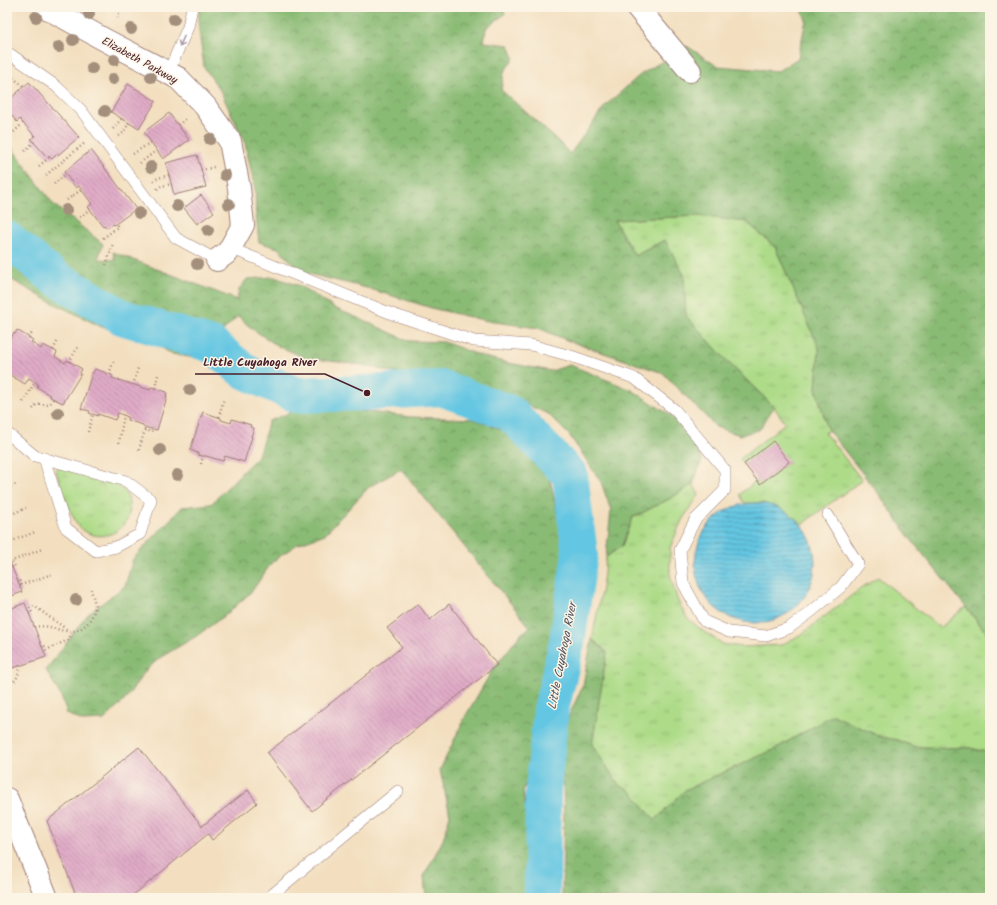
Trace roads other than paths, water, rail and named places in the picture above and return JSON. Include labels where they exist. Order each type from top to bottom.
[{"type":"street","name":"Elizabeth Parkway","points":[[45,7],[107,42],[178,78],[204,106],[230,141],[239,188],[243,226],[224,254]]},
{"type":"street","points":[[637,7],[690,71]]},
{"type":"street","points":[[7,799],[47,898]]},
{"type":"lane","points":[[168,73],[188,27],[192,7]]},
{"type":"lane","points":[[7,52],[56,86],[81,110],[176,238],[392,314],[474,341],[531,345],[571,356],[634,378],[675,410],[725,470],[725,490],[695,520],[680,550],[683,583],[704,621],[729,632],[766,636],[788,628],[841,587],[858,564],[828,515]]},
{"type":"lane","points":[[7,433],[35,456],[44,458],[126,480],[151,500],[140,534],[116,547],[96,551],[72,533],[66,528],[44,458]]},
{"type":"lane","points":[[268,898],[398,791]]},
{"type":"water","points":[[755,503],[778,507],[798,520],[811,540],[815,563],[811,586],[798,606],[778,619],[755,623],[732,619],[712,606],[699,586],[695,563],[699,540],[712,520],[732,507]]},
{"type":"waterway","name":"Little Cuyahoga River","points":[[7,239],[54,277],[122,317],[212,345],[244,371],[296,395],[367,393],[441,388],[510,413],[570,475],[580,554],[567,642],[551,710],[543,790],[542,898]]},
{"type":"place","name":"Little Cuyahoga River","points":[[367,393]]}]
